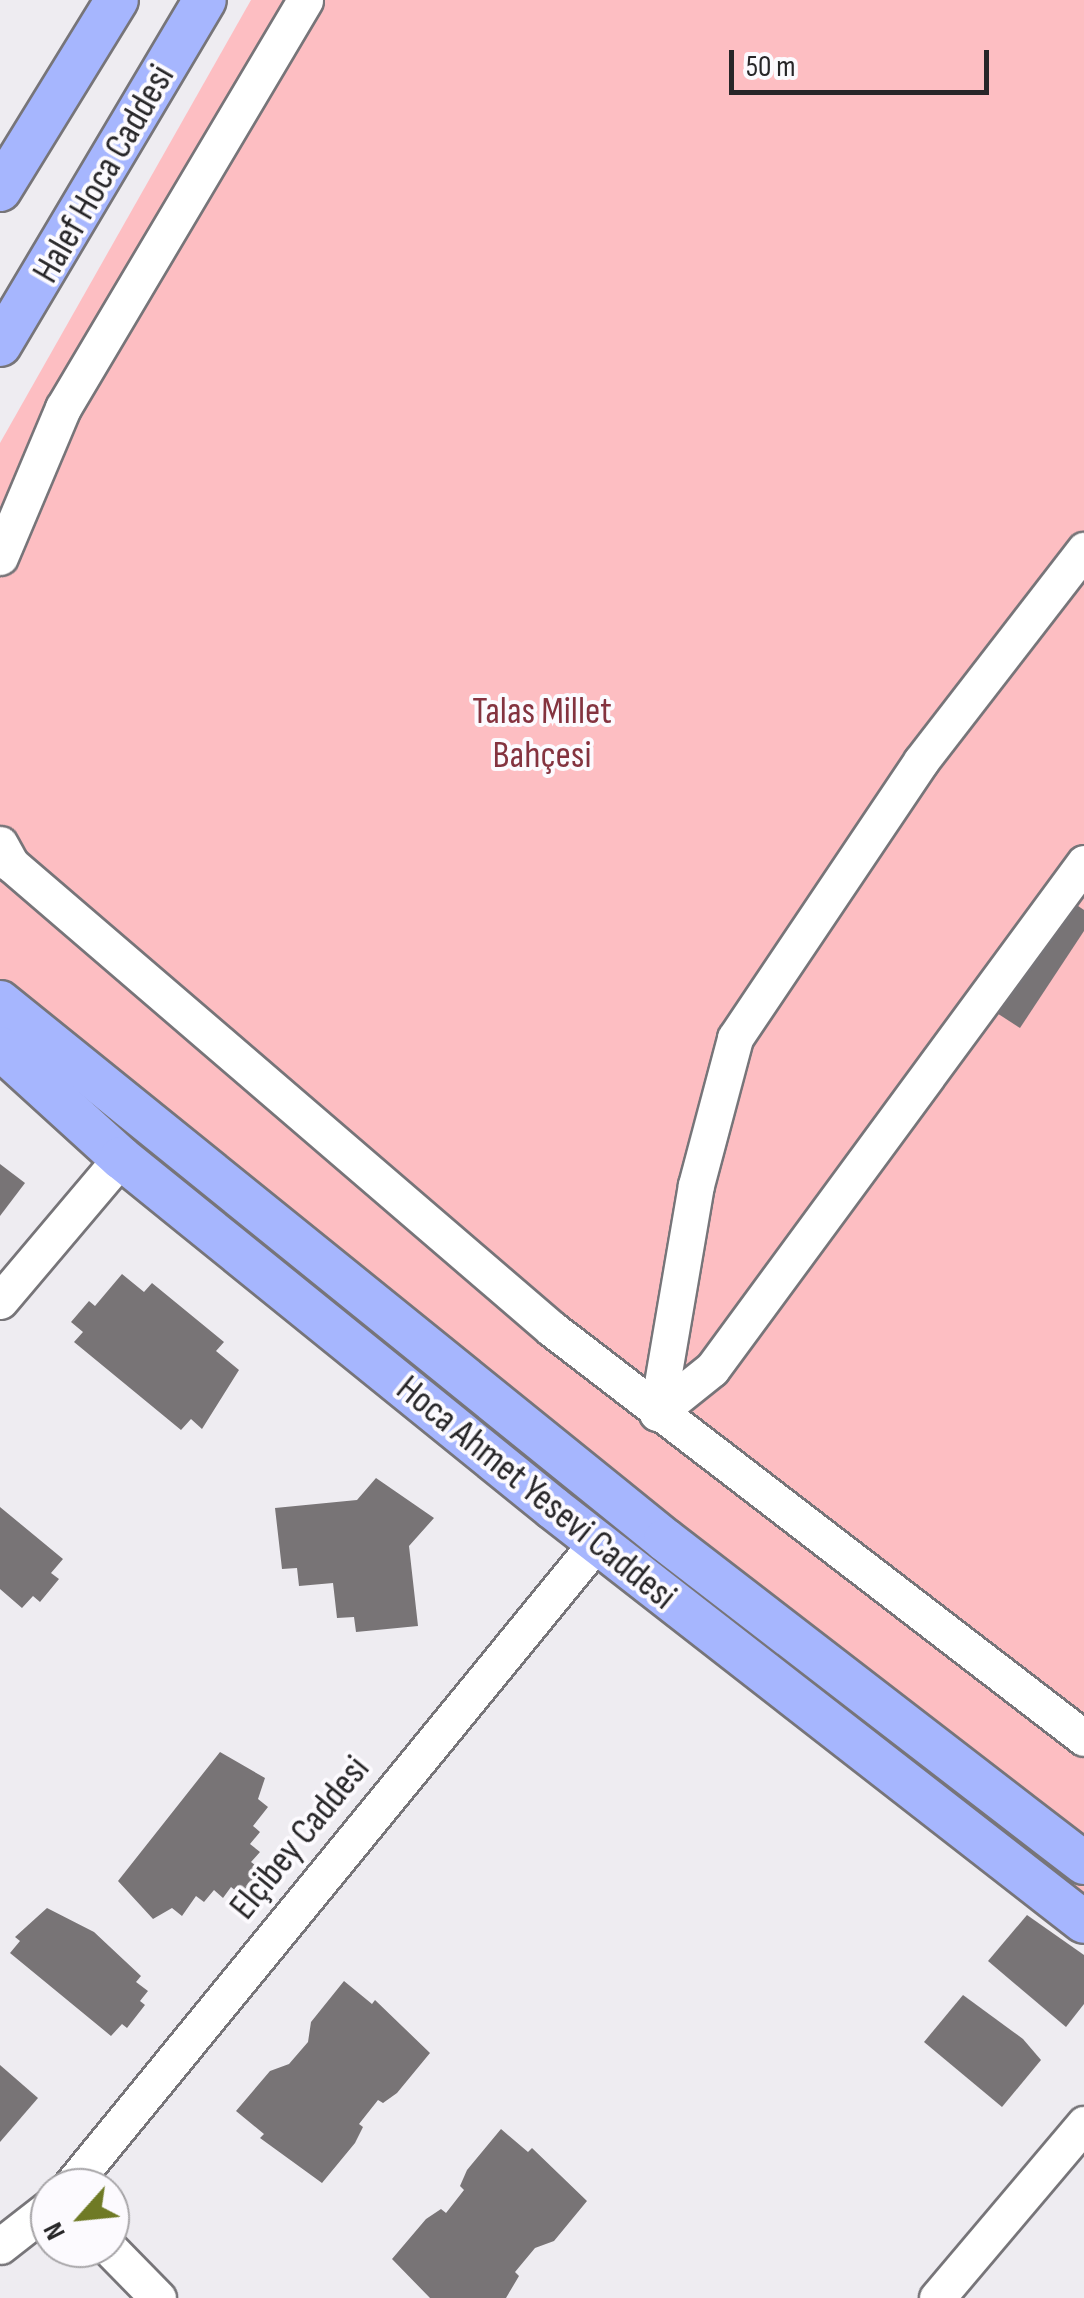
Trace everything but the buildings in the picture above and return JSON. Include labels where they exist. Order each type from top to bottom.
[{"type":"main road","name":"Halef Hoca Caddesi","points":[[0,190],[117,0]]},
{"type":"main road","name":"Halef Hoca Caddesi","points":[[0,345],[206,0]]},
{"type":"main road","name":"Hoca Ahmet Yesevi Caddesi","points":[[0,1002],[650,1528],[1084,1863]]},
{"type":"main road","name":"Hoca Ahmet Yesevi Caddesi","points":[[0,1048],[121,1158],[597,1542],[1084,1922]]},
{"type":"street","points":[[0,558],[63,408],[305,0]]},
{"type":"street","points":[[657,1413],[715,1093],[735,1038],[921,761],[1084,550]]},
{"type":"street","points":[[0,844],[11,864],[229,1056],[657,1413],[1084,1738]]},
{"type":"street","points":[[657,1413],[712,1369],[1084,862]]},
{"type":"street","points":[[0,1301],[121,1158]]},
{"type":"street","name":"Elçibey Caddesi","points":[[85,2168],[597,1542]]},
{"type":"street","points":[[936,2298],[1084,2124]]},
{"type":"street","points":[[0,2246],[30,2223]]},
{"type":"street","points":[[129,2268],[158,2298]]},
{"type":"green space","name":"Talas Millet Bahçesi","points":[[251,0],[1084,0],[1084,1895],[427,1378],[0,1026],[0,443]]}]
